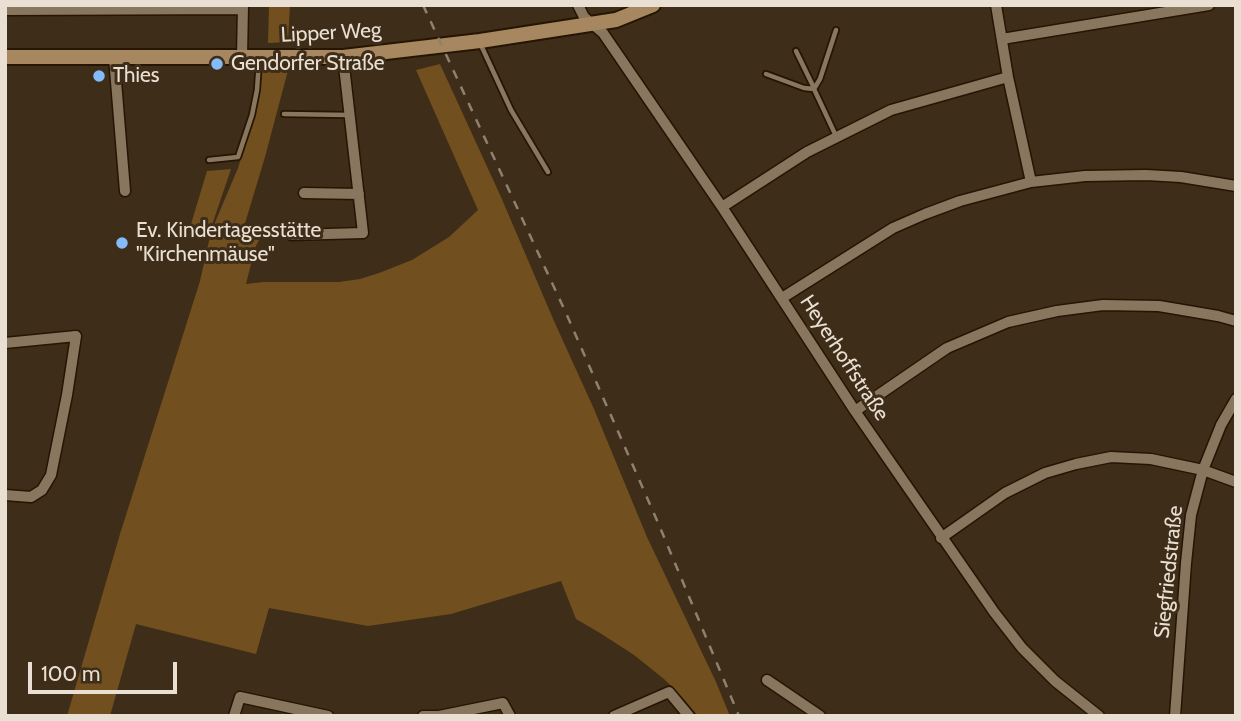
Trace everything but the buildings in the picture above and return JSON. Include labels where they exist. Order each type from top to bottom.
[{"type":"street","name":"Heyerhoffstraße","points":[[578,5],[584,17],[603,33],[722,207],[855,411],[994,612],[1023,648],[1055,681],[1099,716]]},
{"type":"street","name":"Lipper Weg","points":[[5,57],[342,57],[594,24],[616,20],[653,5]]},
{"type":"street","points":[[996,5],[1008,77],[1031,182]]},
{"type":"street","points":[[1002,39],[1209,5]]},
{"type":"street","points":[[5,10],[243,7],[242,57]]},
{"type":"street","points":[[114,57],[125,191]]},
{"type":"street","points":[[291,235],[363,233],[342,57]]},
{"type":"street","points":[[722,207],[807,152],[891,110],[1008,77]]},
{"type":"street","points":[[782,298],[893,228],[960,201],[1031,182],[1085,176],[1146,175],[1181,177],[1236,186]]},
{"type":"street","points":[[304,193],[359,194]]},
{"type":"street","points":[[855,411],[947,348],[1008,322],[1057,311],[1103,305],[1159,306],[1236,321]]},
{"type":"street","points":[[5,343],[76,336],[51,475],[42,490],[31,497],[5,495]]},
{"type":"street","name":"Siegfriedstraße","points":[[1175,716],[1191,515],[1203,470],[1221,425],[1236,399]]},
{"type":"street","points":[[942,538],[1005,493],[1045,473],[1111,457],[1151,458],[1203,470],[1236,482]]},
{"type":"street","points":[[767,680],[820,716]]},
{"type":"street","points":[[614,716],[669,692],[690,716]]},
{"type":"street","points":[[234,716],[240,697],[328,716]]},
{"type":"street","points":[[422,716],[439,716],[503,703],[510,716]]},
{"type":"lane","points":[[814,89],[820,79],[836,30]]},
{"type":"lane","points":[[480,41],[511,110],[548,172]]},
{"type":"lane","points":[[796,51],[837,137]]},
{"type":"lane","points":[[209,160],[238,157],[252,115],[259,57]]},
{"type":"lane","points":[[766,74],[814,89]]},
{"type":"lane","points":[[284,114],[349,115]]},
{"type":"shaded area","points":[[269,5],[290,5],[288,42],[268,43]]},
{"type":"shaded area","points":[[263,59],[291,59],[243,230],[264,230],[255,248],[246,284],[339,282],[379,273],[412,260],[449,237],[478,210],[416,70],[440,64],[594,409],[647,537],[730,716],[698,716],[664,679],[634,655],[576,619],[561,581],[451,614],[368,626],[269,608],[256,654],[136,624],[110,716],[67,716],[120,534],[200,281],[211,232],[238,168],[258,102]]},
{"type":"shaded area","points":[[231,169],[210,231],[188,234],[207,171]]},
{"type":"railway","points":[[423,5],[566,313],[739,716]]},
{"type":"place","name":"Gendorfer Straße","points":[[217,64]]},
{"type":"place","name":"Thies","points":[[99,76]]},
{"type":"place","name":"Ev. Kindertagesstätte \"Kirchenmäuse\"","points":[[122,243]]}]
